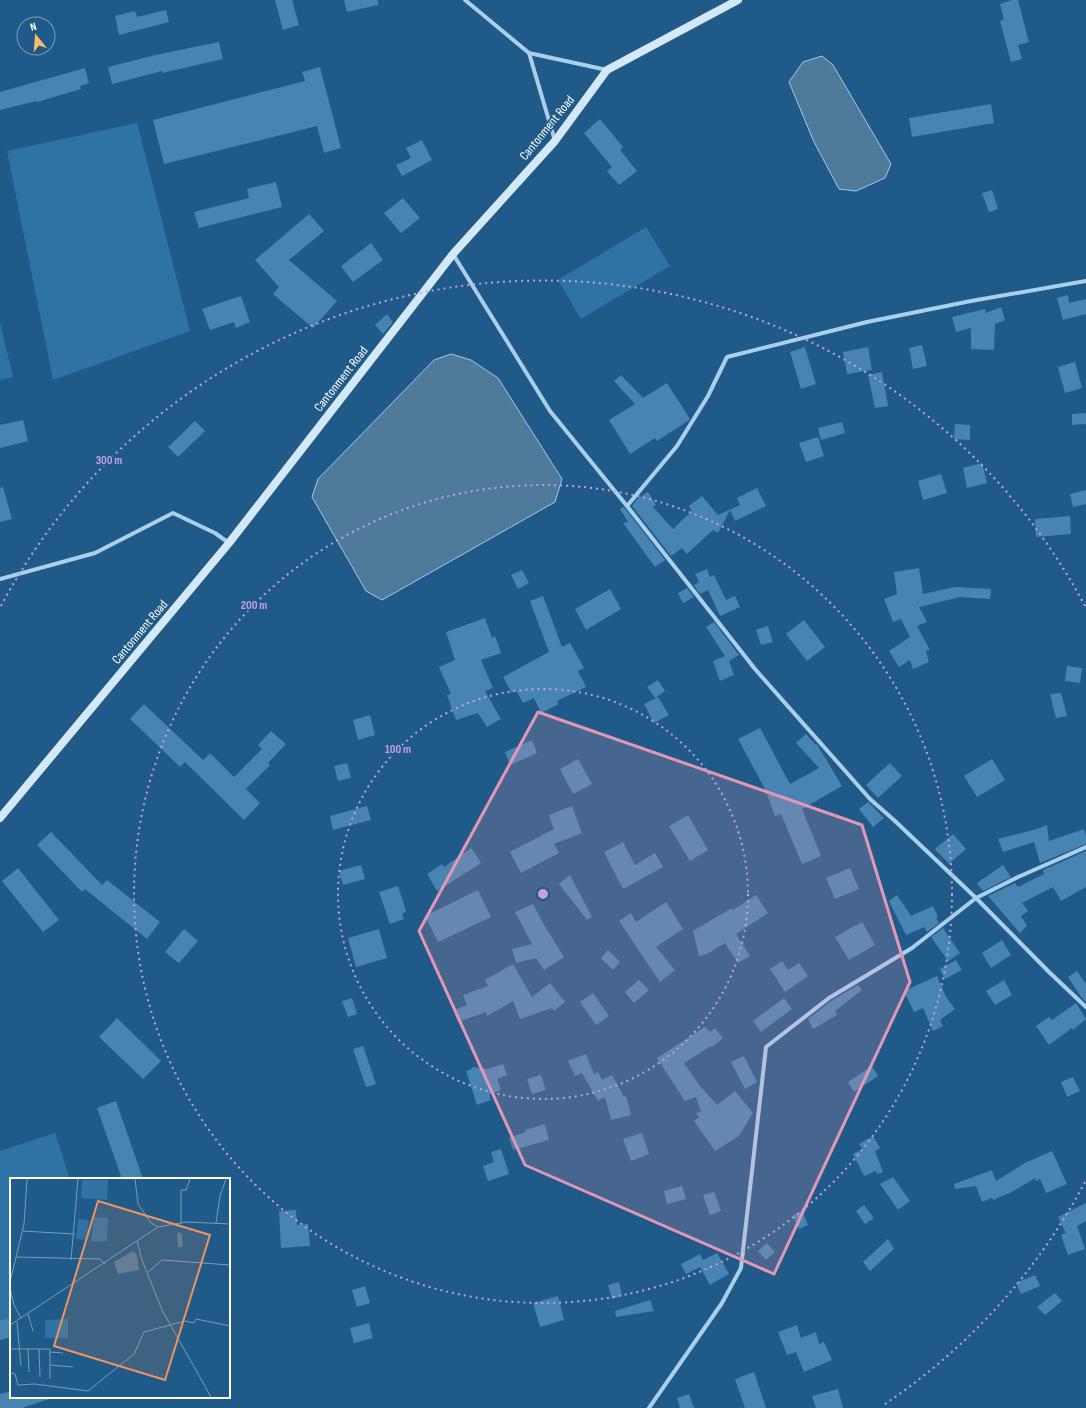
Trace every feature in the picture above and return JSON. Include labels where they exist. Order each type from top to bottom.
[{"type":"street","points":[[465,0],[529,53],[607,70]]},
{"type":"street","name":"Cantonment Road","points":[[0,818],[229,543],[453,254],[555,141],[607,70],[738,0]]},
{"type":"street","points":[[529,53],[555,141]]},
{"type":"street","points":[[453,254],[550,411],[755,669],[870,799],[976,898],[1086,1007]]},
{"type":"street","points":[[627,506],[677,446],[708,396],[727,357],[867,322],[970,301],[1086,281]]},
{"type":"street","points":[[0,579],[95,553],[173,513],[215,534],[229,543]]},
{"type":"street","points":[[649,1408],[722,1303],[741,1268],[766,1047],[829,998],[912,948],[976,898],[1018,877],[1086,847]]},
{"type":"highlighted area","points":[[538,712],[862,825],[910,982],[774,1274],[525,1165],[419,931]]},
{"type":"shaded area","points":[[822,56],[833,65],[891,164],[885,178],[856,191],[839,189],[814,142],[789,82],[803,62]]},
{"type":"shaded area","points":[[137,123],[190,331],[53,380],[7,151]]},
{"type":"shaded area","points":[[646,227],[670,266],[581,319],[558,280]]},
{"type":"shaded area","points":[[0,322],[13,377],[0,380]]},
{"type":"shaded area","points":[[451,354],[471,360],[498,378],[562,479],[555,502],[382,600],[366,591],[312,497],[318,479],[434,360]]},
{"type":"shaded area","points":[[55,1133],[70,1178],[10,1178],[10,1334],[0,1337],[0,1151]]},
{"type":"building","points":[[275,0],[292,0],[299,25],[283,30]]},
{"type":"building","points":[[344,0],[378,0],[378,5],[347,12]]},
{"type":"building","points":[[1012,0],[1018,0],[1029,42],[1018,45],[1022,59],[1011,62],[1000,21],[1004,20],[1000,4]]},
{"type":"building","points":[[166,10],[169,22],[119,35],[115,16],[135,11],[137,17]]},
{"type":"building","points":[[219,42],[223,59],[162,73],[162,71],[112,84],[108,67],[155,55]]},
{"type":"building","points":[[320,67],[341,148],[324,153],[317,126],[164,164],[153,120],[305,81],[302,72]]},
{"type":"building","points":[[85,68],[89,83],[80,86],[81,89],[37,102],[0,110],[0,92]]},
{"type":"building","points":[[991,104],[994,123],[912,137],[909,118]]},
{"type":"building","points":[[600,119],[623,147],[620,150],[637,171],[619,185],[607,171],[612,167],[584,133]]},
{"type":"building","points":[[422,140],[432,160],[402,176],[396,165],[411,158],[406,148]]},
{"type":"building","points":[[276,182],[282,207],[199,228],[194,212],[249,198],[247,189]]},
{"type":"building","points":[[992,190],[998,209],[989,212],[982,193]]},
{"type":"building","points":[[403,198],[420,218],[401,233],[384,213]]},
{"type":"building","points":[[309,214],[324,231],[289,260],[337,301],[313,328],[273,294],[279,287],[255,260]]},
{"type":"building","points":[[371,243],[383,260],[353,282],[341,266]]},
{"type":"building","points":[[1068,295],[1069,303],[1086,299],[1086,314],[1063,320],[1057,298]]},
{"type":"building","points":[[241,296],[250,322],[236,328],[234,322],[210,330],[202,309]]},
{"type":"building","points":[[1001,307],[1005,320],[995,324],[994,350],[971,349],[971,328],[956,332],[952,317],[985,309],[986,313]]},
{"type":"building","points":[[387,314],[393,322],[383,334],[375,325]]},
{"type":"building","points":[[922,345],[927,366],[913,369],[909,348]]},
{"type":"building","points":[[805,347],[816,384],[801,389],[790,352]]},
{"type":"building","points":[[868,347],[872,370],[847,374],[843,352]]},
{"type":"building","points":[[1075,362],[1082,388],[1065,393],[1058,367]]},
{"type":"building","points":[[882,372],[888,406],[875,408],[868,375]]},
{"type":"building","points":[[621,375],[643,398],[667,383],[690,419],[657,441],[655,438],[630,454],[609,420],[635,404],[614,381]]},
{"type":"building","points":[[1086,413],[1086,424],[1072,425],[1072,414]]},
{"type":"building","points":[[23,420],[28,441],[0,448],[0,425]]},
{"type":"building","points":[[195,421],[205,431],[178,457],[168,447]]},
{"type":"building","points":[[842,422],[845,433],[821,440],[818,428]]},
{"type":"building","points":[[955,424],[970,425],[970,440],[954,439]]},
{"type":"building","points":[[818,437],[824,456],[806,462],[799,443]]},
{"type":"building","points":[[982,463],[987,483],[967,488],[963,468]]},
{"type":"building","points":[[941,474],[947,493],[923,500],[918,481]]},
{"type":"building","points":[[3,487],[12,519],[0,522],[0,488]]},
{"type":"building","points":[[757,488],[766,506],[735,521],[730,510],[718,533],[713,530],[687,554],[682,548],[671,556],[632,506],[637,499],[648,492],[656,505],[653,507],[673,529],[692,511],[689,506],[702,496],[718,515],[740,505],[737,498]]},
{"type":"building","points":[[1086,490],[1086,504],[1073,507],[1070,494]]},
{"type":"building","points":[[624,507],[665,560],[655,567],[623,523],[628,522],[620,509]]},
{"type":"building","points":[[1070,516],[1071,534],[1036,537],[1035,519]]},
{"type":"building","points":[[919,568],[923,594],[955,587],[991,589],[990,599],[960,597],[919,607],[927,622],[917,626],[930,650],[926,651],[929,662],[913,669],[910,660],[899,667],[889,651],[910,637],[901,619],[893,622],[884,599],[897,594],[894,572]]},
{"type":"building","points":[[707,569],[710,577],[714,575],[726,600],[735,596],[740,607],[720,616],[708,590],[700,594],[694,585],[699,582],[695,574]]},
{"type":"building","points":[[522,570],[529,583],[518,589],[511,575]]},
{"type":"building","points":[[687,588],[694,597],[683,603],[678,593]]},
{"type":"building","points":[[610,589],[621,609],[586,630],[575,609]]},
{"type":"building","points":[[543,596],[562,647],[570,643],[584,668],[578,671],[586,687],[557,701],[559,704],[541,713],[534,698],[523,703],[516,690],[512,693],[503,677],[549,652],[530,601]]},
{"type":"building","points":[[485,618],[492,638],[495,636],[501,653],[481,660],[493,688],[485,691],[501,719],[487,727],[478,713],[456,720],[447,695],[451,694],[439,667],[455,660],[446,632]]},
{"type":"building","points":[[804,620],[825,647],[807,661],[786,634]]},
{"type":"building","points":[[714,622],[739,655],[729,661],[734,675],[720,681],[713,661],[725,656],[706,627]]},
{"type":"building","points":[[768,626],[773,642],[761,645],[756,630]]},
{"type":"building","points":[[1067,666],[1082,668],[1080,683],[1065,681]]},
{"type":"building","points":[[658,680],[665,691],[655,698],[647,687]]},
{"type":"building","points":[[1061,693],[1067,716],[1056,718],[1050,694]]},
{"type":"building","points":[[658,697],[669,715],[654,723],[644,704]]},
{"type":"building","points":[[144,704],[203,760],[210,753],[234,777],[262,749],[258,745],[271,731],[286,744],[268,763],[270,765],[246,789],[260,803],[244,820],[185,762],[180,767],[130,719]]},
{"type":"building","points":[[370,715],[375,735],[358,740],[353,720]]},
{"type":"building","points":[[760,728],[790,784],[819,768],[796,743],[806,734],[816,745],[817,744],[842,786],[802,809],[821,856],[802,864],[781,814],[775,816],[765,789],[738,739]]},
{"type":"building","points":[[532,740],[537,753],[510,765],[505,752]]},
{"type":"building","points":[[578,759],[592,784],[573,794],[560,769]]},
{"type":"building","points":[[992,759],[1005,780],[977,797],[964,776]]},
{"type":"building","points":[[347,763],[351,778],[338,781],[334,766]]},
{"type":"building","points":[[890,763],[902,776],[878,798],[866,785]]},
{"type":"building","points":[[868,802],[884,818],[873,827],[859,809]]},
{"type":"building","points":[[367,806],[371,820],[333,830],[330,816]]},
{"type":"building","points":[[572,806],[582,833],[554,844],[559,853],[521,873],[510,852],[554,829],[549,815]]},
{"type":"building","points":[[688,815],[708,850],[690,861],[669,826]]},
{"type":"building","points":[[1047,825],[1049,841],[1084,829],[1086,844],[1040,863],[1034,842],[1003,852],[998,839]]},
{"type":"building","points":[[51,832],[102,885],[107,880],[160,922],[147,939],[85,889],[82,892],[37,845]]},
{"type":"building","points":[[953,834],[966,849],[949,864],[935,849]]},
{"type":"building","points":[[623,842],[635,865],[655,853],[663,867],[623,889],[604,852]]},
{"type":"building","points":[[471,848],[481,863],[437,891],[427,874],[442,864],[444,867]]},
{"type":"building","points":[[1086,851],[1086,887],[1061,901],[1053,887],[1022,903],[1028,911],[1021,916],[1027,926],[1020,933],[988,896],[1015,883],[1018,887],[1044,874],[1043,870]]},
{"type":"building","points":[[361,865],[365,879],[343,885],[339,871]]},
{"type":"building","points":[[1003,865],[1011,877],[983,891],[977,883]]},
{"type":"building","points":[[18,868],[59,920],[43,932],[2,881]]},
{"type":"building","points":[[850,868],[859,889],[835,899],[826,878]]},
{"type":"building","points":[[570,875],[592,917],[587,920],[559,884]]},
{"type":"building","points":[[398,886],[406,911],[402,915],[404,919],[390,924],[379,892]]},
{"type":"building","points":[[478,890],[491,917],[438,942],[425,916]]},
{"type":"building","points":[[756,895],[768,913],[736,934],[750,956],[738,963],[725,943],[707,954],[699,956],[693,931],[732,908],[733,910]]},
{"type":"building","points":[[897,895],[911,916],[933,906],[939,923],[927,932],[924,927],[906,935],[889,901]]},
{"type":"building","points":[[666,902],[683,929],[656,947],[675,970],[660,982],[619,921],[631,913],[636,922]]},
{"type":"building","points":[[533,904],[564,957],[544,970],[536,958],[516,963],[512,949],[532,944],[515,912]]},
{"type":"building","points":[[862,922],[875,945],[849,960],[835,937]]},
{"type":"building","points":[[943,928],[960,953],[948,961],[931,937]]},
{"type":"building","points":[[184,929],[198,941],[179,963],[165,952]]},
{"type":"building","points":[[379,929],[387,958],[356,967],[348,938]]},
{"type":"building","points":[[1002,940],[1011,955],[991,968],[982,953]]},
{"type":"building","points":[[608,950],[620,962],[613,970],[601,958]]},
{"type":"building","points":[[956,960],[962,970],[945,979],[940,969]]},
{"type":"building","points":[[782,961],[788,970],[799,963],[808,976],[785,992],[770,969]]},
{"type":"building","points":[[513,964],[532,997],[550,983],[565,1002],[554,1011],[552,1008],[520,1019],[513,1001],[487,1016],[486,1012],[458,1022],[454,1010],[467,1005],[463,995],[488,986],[485,980]]},
{"type":"building","points":[[1077,971],[1086,984],[1086,1002],[1068,977]]},
{"type":"building","points":[[937,976],[946,997],[955,1009],[940,1020],[943,1026],[933,1031],[923,1008],[914,1012],[904,991]]},
{"type":"building","points":[[639,980],[649,990],[634,1003],[625,992]]},
{"type":"building","points":[[1004,980],[1012,995],[995,1005],[986,991]]},
{"type":"building","points":[[858,985],[862,990],[835,1011],[837,1015],[813,1029],[808,1019],[831,1001]]},
{"type":"building","points":[[593,993],[609,1016],[596,1025],[580,1002]]},
{"type":"building","points":[[352,998],[357,1014],[348,1017],[342,1001]]},
{"type":"building","points":[[784,998],[792,1009],[761,1032],[753,1021]]},
{"type":"building","points":[[1076,1003],[1086,1019],[1073,1030],[1072,1028],[1049,1045],[1036,1026],[1049,1017],[1052,1020]]},
{"type":"building","points":[[117,1018],[161,1061],[143,1079],[99,1037]]},
{"type":"building","points":[[705,1027],[710,1032],[715,1028],[723,1038],[712,1047],[711,1046],[684,1063],[699,1085],[717,1105],[735,1091],[753,1113],[739,1136],[715,1151],[694,1121],[699,1117],[696,1113],[701,1112],[696,1097],[685,1101],[657,1058]]},
{"type":"building","points":[[363,1046],[376,1084],[366,1087],[353,1049]]},
{"type":"building","points":[[586,1054],[594,1074],[598,1072],[602,1080],[612,1075],[624,1097],[626,1096],[631,1115],[611,1120],[605,1097],[598,1101],[582,1073],[575,1076],[568,1061]]},
{"type":"building","points":[[744,1056],[757,1082],[745,1089],[731,1062]]},
{"type":"building","points":[[503,1064],[507,1075],[497,1079],[501,1090],[489,1095],[491,1100],[477,1105],[466,1071],[472,1069],[472,1067],[488,1069]]},
{"type":"building","points":[[872,1066],[878,1076],[854,1092],[848,1082]]},
{"type":"building","points":[[541,1075],[546,1090],[532,1094],[527,1079]]},
{"type":"building","points":[[1073,1077],[1080,1091],[1067,1097],[1061,1082]]},
{"type":"building","points":[[116,1101],[143,1178],[122,1178],[97,1108]]},
{"type":"building","points":[[545,1124],[549,1140],[513,1150],[509,1138],[526,1132],[525,1130]]},
{"type":"building","points":[[642,1133],[649,1154],[631,1161],[623,1139]]},
{"type":"building","points":[[873,1136],[880,1148],[875,1151],[883,1172],[877,1174],[876,1171],[864,1176],[853,1154],[863,1149],[859,1144]]},
{"type":"building","points":[[501,1149],[509,1174],[488,1181],[483,1166],[494,1162],[491,1152]]},
{"type":"building","points":[[1052,1151],[1067,1184],[1046,1193],[1040,1179],[1036,1181],[1035,1178],[1012,1192],[993,1200],[992,1198],[982,1202],[976,1186],[955,1189],[954,1184],[992,1170],[996,1181],[1025,1163]]},
{"type":"building","points":[[893,1177],[910,1201],[898,1210],[880,1184]]},
{"type":"building","points":[[682,1186],[686,1199],[667,1204],[664,1191]]},
{"type":"building","points":[[714,1192],[721,1211],[710,1215],[703,1195]]},
{"type":"building","points":[[1086,1203],[1086,1221],[1077,1226],[1085,1249],[1068,1255],[1061,1235],[1066,1233],[1058,1217]]},
{"type":"building","points":[[864,1205],[874,1218],[865,1224],[856,1211]]},
{"type":"building","points":[[296,1210],[297,1225],[308,1224],[310,1246],[281,1248],[279,1211]]},
{"type":"building","points":[[802,1211],[808,1225],[799,1229],[793,1215]]},
{"type":"building","points":[[888,1239],[894,1249],[870,1271],[863,1262]]},
{"type":"building","points":[[767,1243],[775,1252],[766,1260],[758,1251]]},
{"type":"building","points":[[717,1253],[729,1274],[710,1285],[700,1267],[686,1274],[681,1264],[700,1254],[703,1260]]},
{"type":"building","points":[[1035,1275],[1040,1286],[1021,1294],[1016,1283]]},
{"type":"building","points":[[619,1282],[622,1296],[612,1299],[608,1285]]},
{"type":"building","points":[[365,1286],[370,1303],[357,1307],[352,1290]]},
{"type":"building","points":[[1055,1293],[1062,1301],[1045,1315],[1037,1307]]},
{"type":"building","points":[[558,1296],[564,1320],[540,1327],[533,1303]]},
{"type":"building","points":[[650,1300],[654,1311],[616,1317],[615,1311]]},
{"type":"building","points":[[10,1317],[10,1337],[0,1340],[0,1321]]},
{"type":"building","points":[[369,1323],[373,1338],[354,1343],[350,1328]]},
{"type":"building","points":[[797,1325],[801,1338],[816,1332],[819,1344],[824,1342],[832,1360],[804,1372],[796,1352],[787,1355],[778,1332]]},
{"type":"building","points":[[754,1372],[766,1408],[745,1408],[735,1379]]},
{"type":"building","points":[[838,1389],[843,1408],[816,1408],[812,1396]]},
{"type":"building","points":[[10,1391],[10,1398],[49,1399],[22,1408],[0,1408],[0,1394]]},
{"type":"building","points":[[689,1394],[694,1408],[680,1408],[677,1398]]}]
